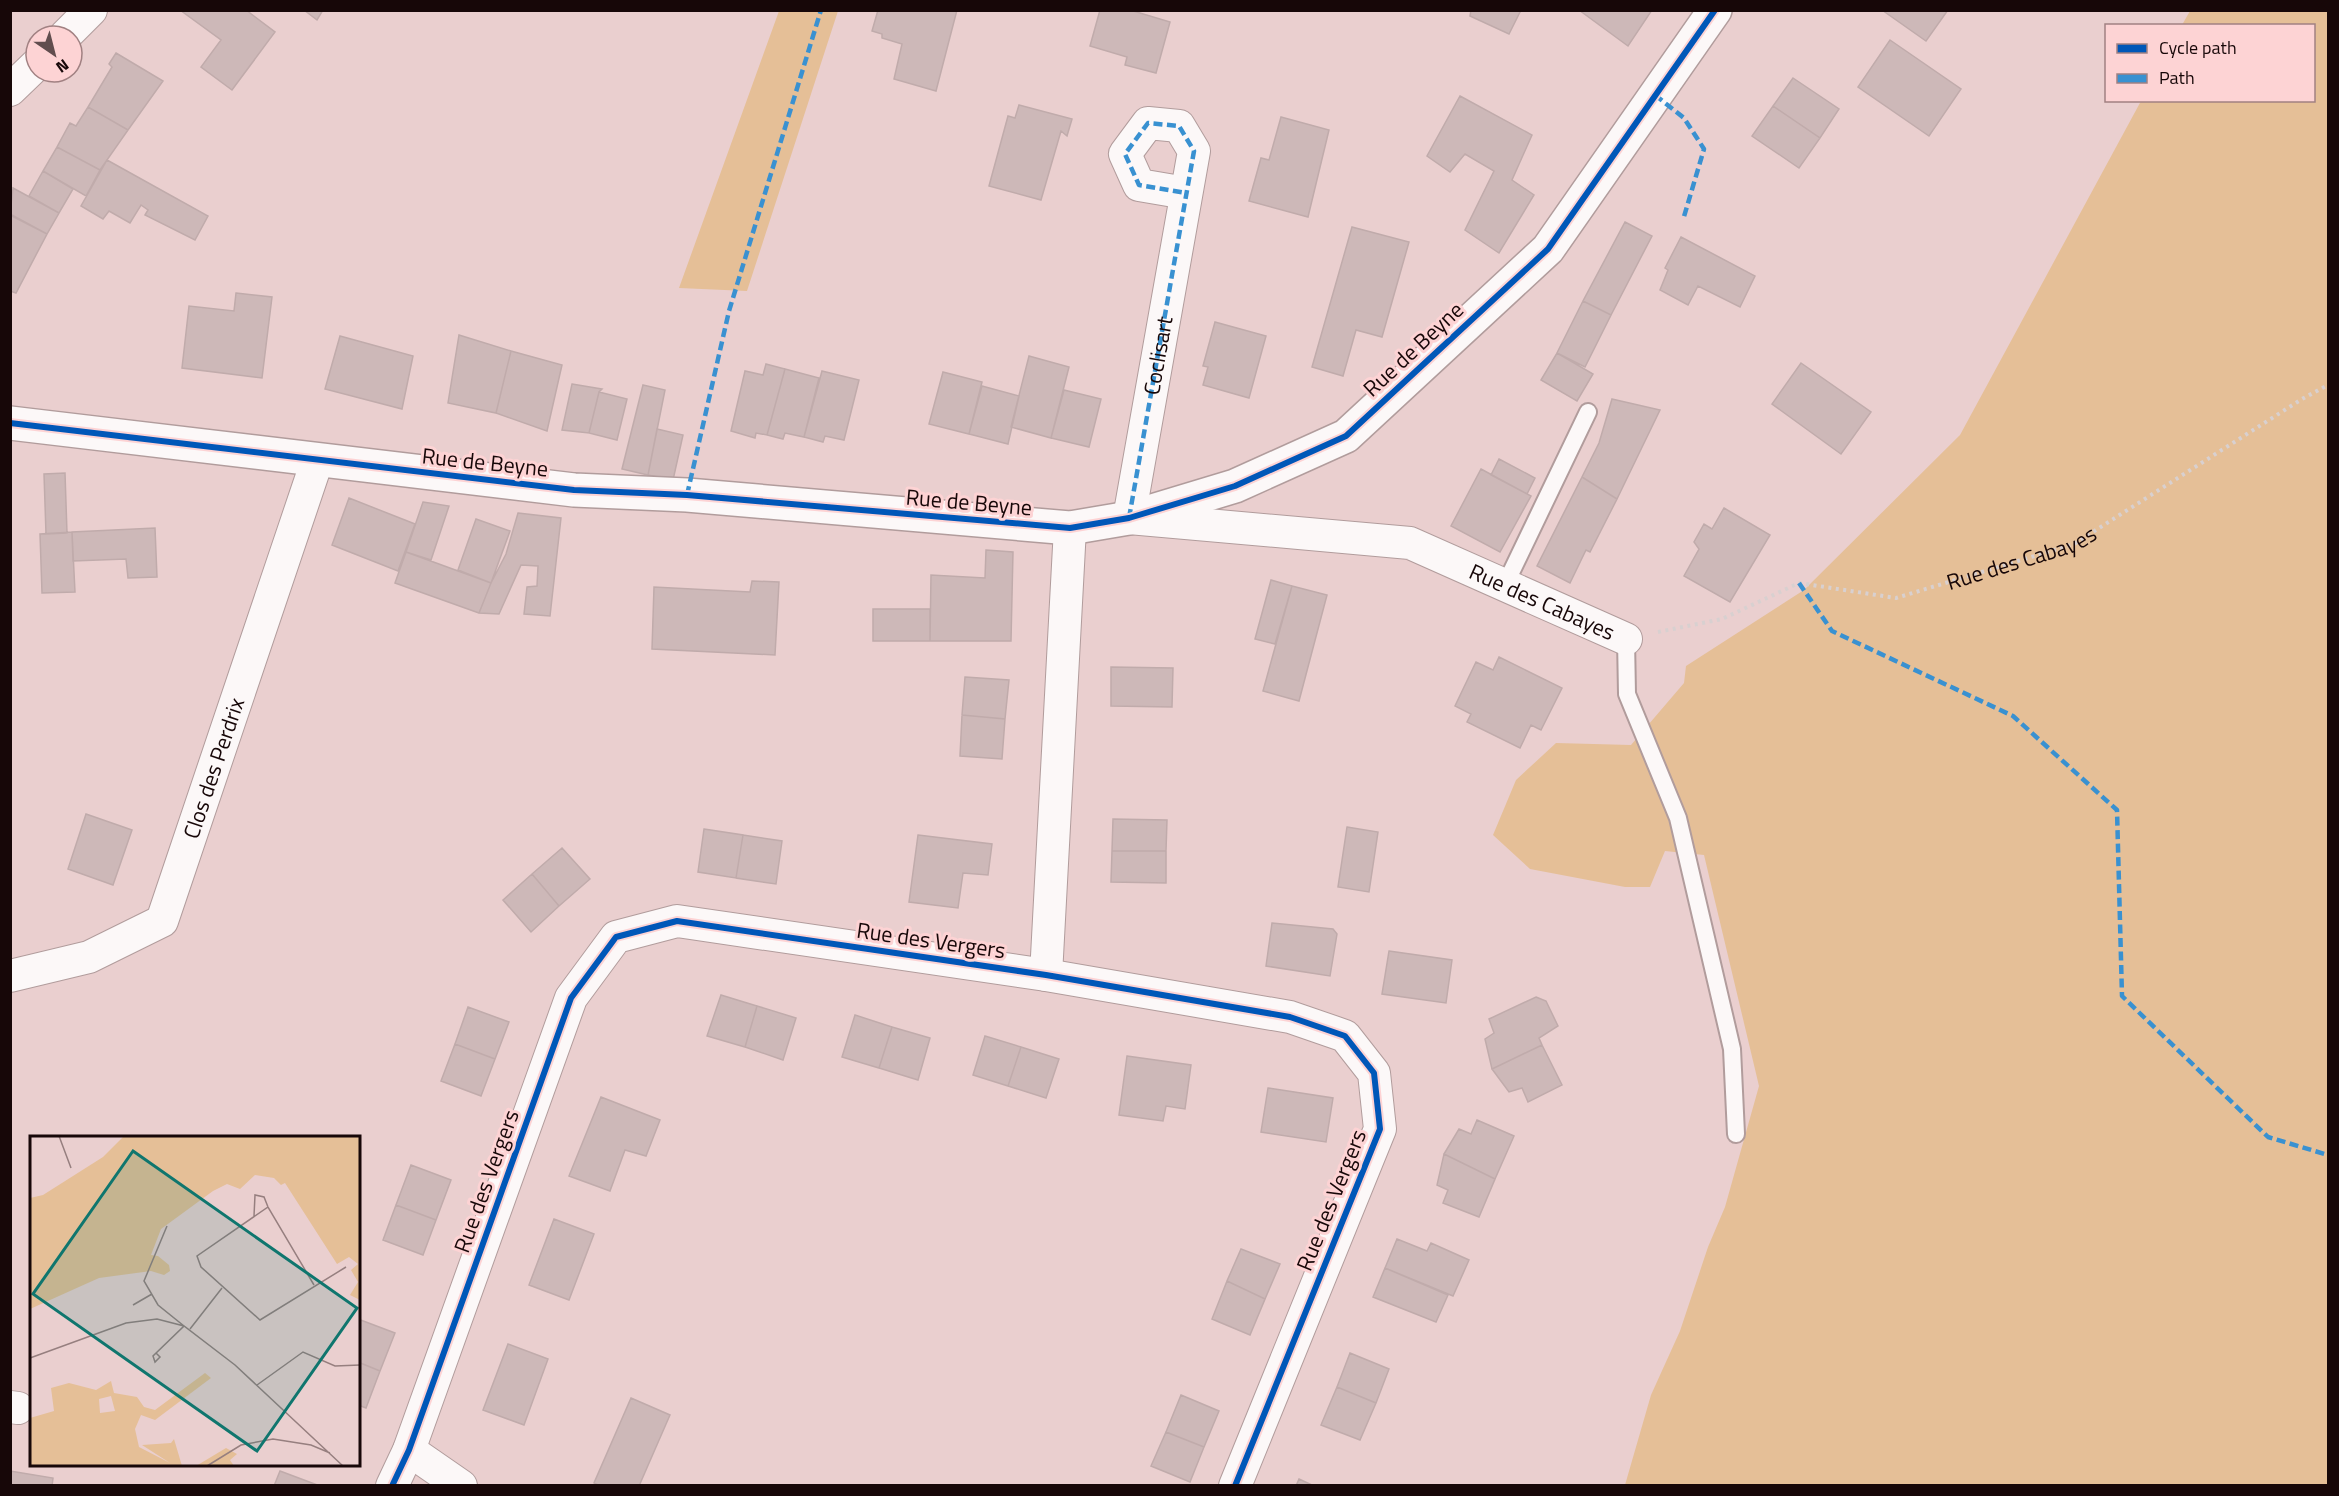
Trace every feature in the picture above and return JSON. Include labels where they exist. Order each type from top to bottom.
[{"type":"street","points":[[77,24],[91,10]]},
{"type":"street","name":"Rue de Beyne","points":[[10,423],[574,490],[687,495],[1070,528],[1129,518],[1234,486],[1346,436],[1548,249],[1715,10]]},
{"type":"street","points":[[10,90],[24,77]]},
{"type":"street","name":"Coclisart","points":[[1129,518],[1186,194]]},
{"type":"street","name":"Clos des Perdrix","points":[[10,976],[89,957],[162,921],[316,461]]},
{"type":"street","name":"Rue des Cabayes","points":[[1129,518],[1410,543],[1626,639]]},
{"type":"street","points":[[1046,975],[1070,528]]},
{"type":"street","name":"Rue des Vergers","points":[[392,1485],[409,1450],[571,998],[616,937],[677,921],[1046,975],[1290,1017],[1345,1036],[1374,1073],[1380,1129],[1234,1485]]},
{"type":"street","points":[[409,1450],[461,1485]]},
{"type":"lane","points":[[1505,585],[1588,412]]},
{"type":"lane","points":[[1626,639],[1627,694],[1678,818],[1732,1049],[1736,1134]]},
{"type":"shaded area","points":[[779,11],[838,11],[747,291],[679,288]]},
{"type":"shaded area","points":[[2190,11],[2328,11],[2328,1485],[1625,1485],[1651,1395],[1680,1331],[1708,1247],[1725,1207],[1759,1086],[1704,855],[1665,851],[1650,887],[1625,887],[1530,869],[1493,835],[1516,780],[1556,743],[1631,745],[1684,683],[1686,666],[1804,590],[1960,435],[2140,102],[2315,102],[2315,24],[2183,24]]},
{"type":"building","points":[[180,10],[246,10],[275,32],[232,90],[201,67],[221,40]]},
{"type":"building","points":[[304,10],[323,10],[317,20]]},
{"type":"building","points":[[878,10],[957,10],[936,91],[894,79],[902,44],[882,38],[882,34],[872,31]]},
{"type":"building","points":[[1100,10],[1130,10],[1170,22],[1156,73],[1125,65],[1127,57],[1090,46]]},
{"type":"building","points":[[1471,10],[1521,10],[1509,34],[1470,16]]},
{"type":"building","points":[[1579,10],[1652,10],[1628,46]]},
{"type":"building","points":[[1882,10],[1948,10],[1926,41]]},
{"type":"building","points":[[1890,40],[1961,89],[1929,136],[1858,87]]},
{"type":"building","points":[[116,53],[163,81],[128,130],[88,107],[112,67],[109,64]]},
{"type":"building","points":[[1793,78],[1839,109],[1820,138],[1773,106]]},
{"type":"building","points":[[1460,96],[1532,135],[1512,180],[1534,195],[1499,253],[1465,230],[1494,171],[1465,154],[1450,172],[1427,156]]},
{"type":"building","points":[[1019,105],[1072,119],[1067,136],[1061,131],[1041,200],[989,186],[1008,116],[1015,118]]},
{"type":"building","points":[[1773,106],[1820,138],[1799,168],[1752,136]]},
{"type":"building","points":[[88,107],[128,130],[100,170],[57,147],[70,123],[76,126]]},
{"type":"building","points":[[1281,117],[1329,130],[1308,217],[1249,201],[1261,158],[1269,160]]},
{"type":"building","points":[[57,147],[100,170],[86,196],[43,171]]},
{"type":"building","points":[[107,160],[208,216],[195,240],[145,215],[148,210],[141,205],[130,223],[109,211],[103,219],[81,206]]},
{"type":"building","points":[[43,171],[73,189],[59,213],[29,196]]},
{"type":"building","points":[[13,188],[59,213],[47,234],[10,214]]},
{"type":"building","points":[[10,215],[47,234],[16,293],[10,291]]},
{"type":"building","points":[[1625,222],[1652,236],[1611,315],[1583,301]]},
{"type":"building","points":[[1352,227],[1409,242],[1382,337],[1356,330],[1343,376],[1312,367]]},
{"type":"building","points":[[1681,237],[1755,276],[1740,307],[1698,286],[1688,305],[1660,290],[1668,270],[1665,268]]},
{"type":"building","points":[[236,293],[272,297],[262,378],[182,368],[189,306],[234,311]]},
{"type":"building","points":[[1583,301],[1611,315],[1585,367],[1557,353]]},
{"type":"building","points":[[1215,322],[1266,336],[1249,398],[1203,385],[1208,367],[1203,366]]},
{"type":"building","points":[[459,335],[511,351],[496,413],[448,403]]},
{"type":"building","points":[[340,336],[413,356],[402,409],[325,389]]},
{"type":"building","points":[[511,351],[562,365],[547,431],[496,413]]},
{"type":"building","points":[[1557,353],[1593,374],[1577,401],[1541,380]]},
{"type":"building","points":[[1029,356],[1069,367],[1051,438],[1011,427]]},
{"type":"building","points":[[1801,363],[1871,412],[1841,454],[1772,404]]},
{"type":"building","points":[[766,364],[785,369],[767,435],[756,433],[755,438],[731,431],[745,371],[763,375]]},
{"type":"building","points":[[785,369],[819,378],[804,437],[785,433],[783,439],[767,435]]},
{"type":"building","points":[[822,371],[859,380],[844,440],[825,436],[823,442],[804,437]]},
{"type":"building","points":[[943,372],[982,382],[969,434],[929,424]]},
{"type":"building","points":[[572,384],[602,389],[599,392],[589,433],[562,430]]},
{"type":"building","points":[[643,385],[665,390],[648,475],[622,469]]},
{"type":"building","points":[[982,386],[1019,396],[1008,444],[969,434]]},
{"type":"building","points":[[1064,390],[1101,399],[1089,447],[1051,438]]},
{"type":"building","points":[[599,392],[627,399],[617,440],[589,433]]},
{"type":"building","points":[[1612,399],[1660,410],[1617,499],[1582,477],[1599,443]]},
{"type":"building","points":[[657,429],[683,435],[673,480],[648,475]]},
{"type":"building","points":[[1499,459],[1535,478],[1527,494],[1491,475]]},
{"type":"building","points":[[1481,469],[1531,496],[1500,552],[1451,526]]},
{"type":"building","points":[[65,473],[67,533],[46,534],[44,474]]},
{"type":"building","points":[[1582,477],[1617,499],[1590,552],[1586,550],[1570,583],[1537,566]]},
{"type":"building","points":[[349,498],[415,524],[398,571],[332,545]]},
{"type":"building","points":[[423,502],[449,506],[431,560],[406,552]]},
{"type":"building","points":[[1724,508],[1770,535],[1730,602],[1684,576],[1699,549],[1694,542],[1704,524],[1712,529]]},
{"type":"building","points":[[518,513],[561,518],[550,616],[524,614],[527,587],[537,586],[538,566],[521,565],[499,614],[479,613],[506,554]]},
{"type":"building","points":[[476,519],[510,531],[491,583],[458,570]]},
{"type":"building","points":[[155,528],[157,577],[128,578],[126,559],[73,561],[72,532]]},
{"type":"building","points":[[72,532],[75,592],[42,593],[40,534]]},
{"type":"building","points":[[986,550],[1013,552],[1011,641],[930,641],[931,575],[985,578]]},
{"type":"building","points":[[406,552],[491,583],[479,613],[395,583]]},
{"type":"building","points":[[1271,580],[1292,586],[1275,644],[1255,639]]},
{"type":"building","points":[[752,581],[779,582],[775,655],[652,649],[654,587],[750,592]]},
{"type":"building","points":[[1292,586],[1327,595],[1299,701],[1263,691]]},
{"type":"building","points":[[873,609],[930,609],[930,641],[873,641]]},
{"type":"building","points":[[1499,657],[1562,688],[1541,730],[1531,725],[1520,748],[1467,722],[1471,714],[1455,706],[1476,662],[1493,670]]},
{"type":"building","points":[[1111,667],[1173,668],[1172,707],[1111,706]]},
{"type":"building","points":[[965,677],[1009,680],[1005,719],[962,715]]},
{"type":"building","points":[[962,715],[1005,719],[1002,759],[960,756]]},
{"type":"building","points":[[86,814],[132,830],[113,885],[68,869]]},
{"type":"building","points":[[1113,819],[1167,820],[1166,851],[1112,851]]},
{"type":"building","points":[[1347,827],[1378,832],[1369,892],[1338,887]]},
{"type":"building","points":[[704,829],[743,835],[736,878],[698,872]]},
{"type":"building","points":[[743,835],[782,841],[776,884],[736,878]]},
{"type":"building","points":[[918,835],[992,844],[988,875],[963,873],[958,908],[909,902]]},
{"type":"building","points":[[562,848],[590,879],[559,906],[532,874]]},
{"type":"building","points":[[1112,851],[1166,851],[1166,883],[1111,882]]},
{"type":"building","points":[[532,874],[559,906],[531,932],[503,900]]},
{"type":"building","points":[[1272,923],[1333,929],[1337,934],[1330,976],[1266,966]]},
{"type":"building","points":[[1389,951],[1452,960],[1446,1003],[1382,994]]},
{"type":"building","points":[[721,995],[757,1006],[745,1047],[707,1036]]},
{"type":"building","points":[[1536,997],[1546,1001],[1558,1026],[1539,1038],[1542,1045],[1492,1069],[1485,1039],[1494,1033],[1489,1019]]},
{"type":"building","points":[[757,1006],[796,1018],[783,1060],[745,1047]]},
{"type":"building","points":[[468,1007],[509,1022],[495,1059],[455,1044]]},
{"type":"building","points":[[855,1015],[892,1027],[879,1068],[842,1057]]},
{"type":"building","points":[[892,1027],[930,1038],[918,1080],[879,1068]]},
{"type":"building","points":[[985,1036],[1021,1047],[1008,1086],[973,1075]]},
{"type":"building","points":[[455,1044],[495,1059],[481,1096],[441,1081]]},
{"type":"building","points":[[1542,1045],[1562,1085],[1528,1102],[1522,1088],[1509,1092],[1492,1069]]},
{"type":"building","points":[[1021,1047],[1059,1059],[1046,1098],[1008,1086]]},
{"type":"building","points":[[1127,1056],[1191,1065],[1185,1109],[1166,1106],[1163,1121],[1119,1115]]},
{"type":"building","points":[[1268,1088],[1333,1098],[1326,1142],[1261,1132]]},
{"type":"building","points":[[601,1097],[660,1120],[646,1156],[625,1150],[610,1191],[569,1176]]},
{"type":"building","points":[[1477,1120],[1514,1136],[1495,1179],[1444,1154],[1459,1129],[1471,1134]]},
{"type":"building","points":[[1444,1154],[1495,1179],[1479,1217],[1443,1203],[1448,1190],[1437,1185]]},
{"type":"building","points":[[411,1165],[451,1180],[436,1220],[396,1205]]},
{"type":"building","points":[[396,1205],[436,1220],[423,1255],[383,1240]]},
{"type":"building","points":[[554,1219],[594,1234],[569,1300],[529,1285]]},
{"type":"building","points":[[1397,1239],[1427,1251],[1431,1243],[1469,1260],[1453,1296],[1385,1268]]},
{"type":"building","points":[[1241,1249],[1280,1264],[1265,1299],[1227,1281]]},
{"type":"building","points":[[1385,1268],[1448,1295],[1436,1322],[1373,1297]]},
{"type":"building","points":[[1227,1281],[1265,1299],[1250,1335],[1212,1319]]},
{"type":"building","points":[[360,1320],[395,1333],[380,1371],[360,1363]]},
{"type":"building","points":[[508,1344],[548,1359],[524,1425],[483,1410]]},
{"type":"building","points":[[1350,1353],[1389,1369],[1376,1403],[1337,1387]]},
{"type":"building","points":[[360,1363],[380,1371],[366,1408],[360,1406]]},
{"type":"building","points":[[1337,1387],[1376,1403],[1360,1440],[1321,1425]]},
{"type":"building","points":[[1181,1395],[1219,1411],[1204,1447],[1166,1432]]},
{"type":"building","points":[[631,1398],[670,1415],[639,1486],[600,1486],[594,1483]]},
{"type":"building","points":[[1166,1432],[1204,1447],[1190,1482],[1151,1466]]},
{"type":"building","points":[[10,1471],[53,1478],[52,1486],[10,1486]]},
{"type":"building","points":[[280,1471],[320,1486],[274,1486]]},
{"type":"building","points":[[1299,1479],[1314,1486],[1296,1486]]},
{"type":"marked path","points":[[687,495],[729,311],[821,10]]},
{"type":"marked path","points":[[1655,95],[1684,118],[1704,149],[1683,220]]},
{"type":"marked path","points":[[1129,518],[1194,151],[1179,126],[1148,123],[1125,154],[1139,185],[1186,193]]},
{"type":"marked path","points":[[1799,583],[1832,631],[2013,716],[2117,810],[2122,996],[2268,1137],[2328,1155]]},
{"type":"cycle path","points":[[10,423],[574,490],[687,495],[1070,528],[1129,518],[1235,486],[1346,436],[1548,249],[1715,10]]},
{"type":"cycle path","points":[[392,1486],[409,1450],[571,998],[616,937],[677,921],[1046,975],[1290,1017],[1345,1036],[1374,1073],[1380,1129],[1235,1486]]}]
